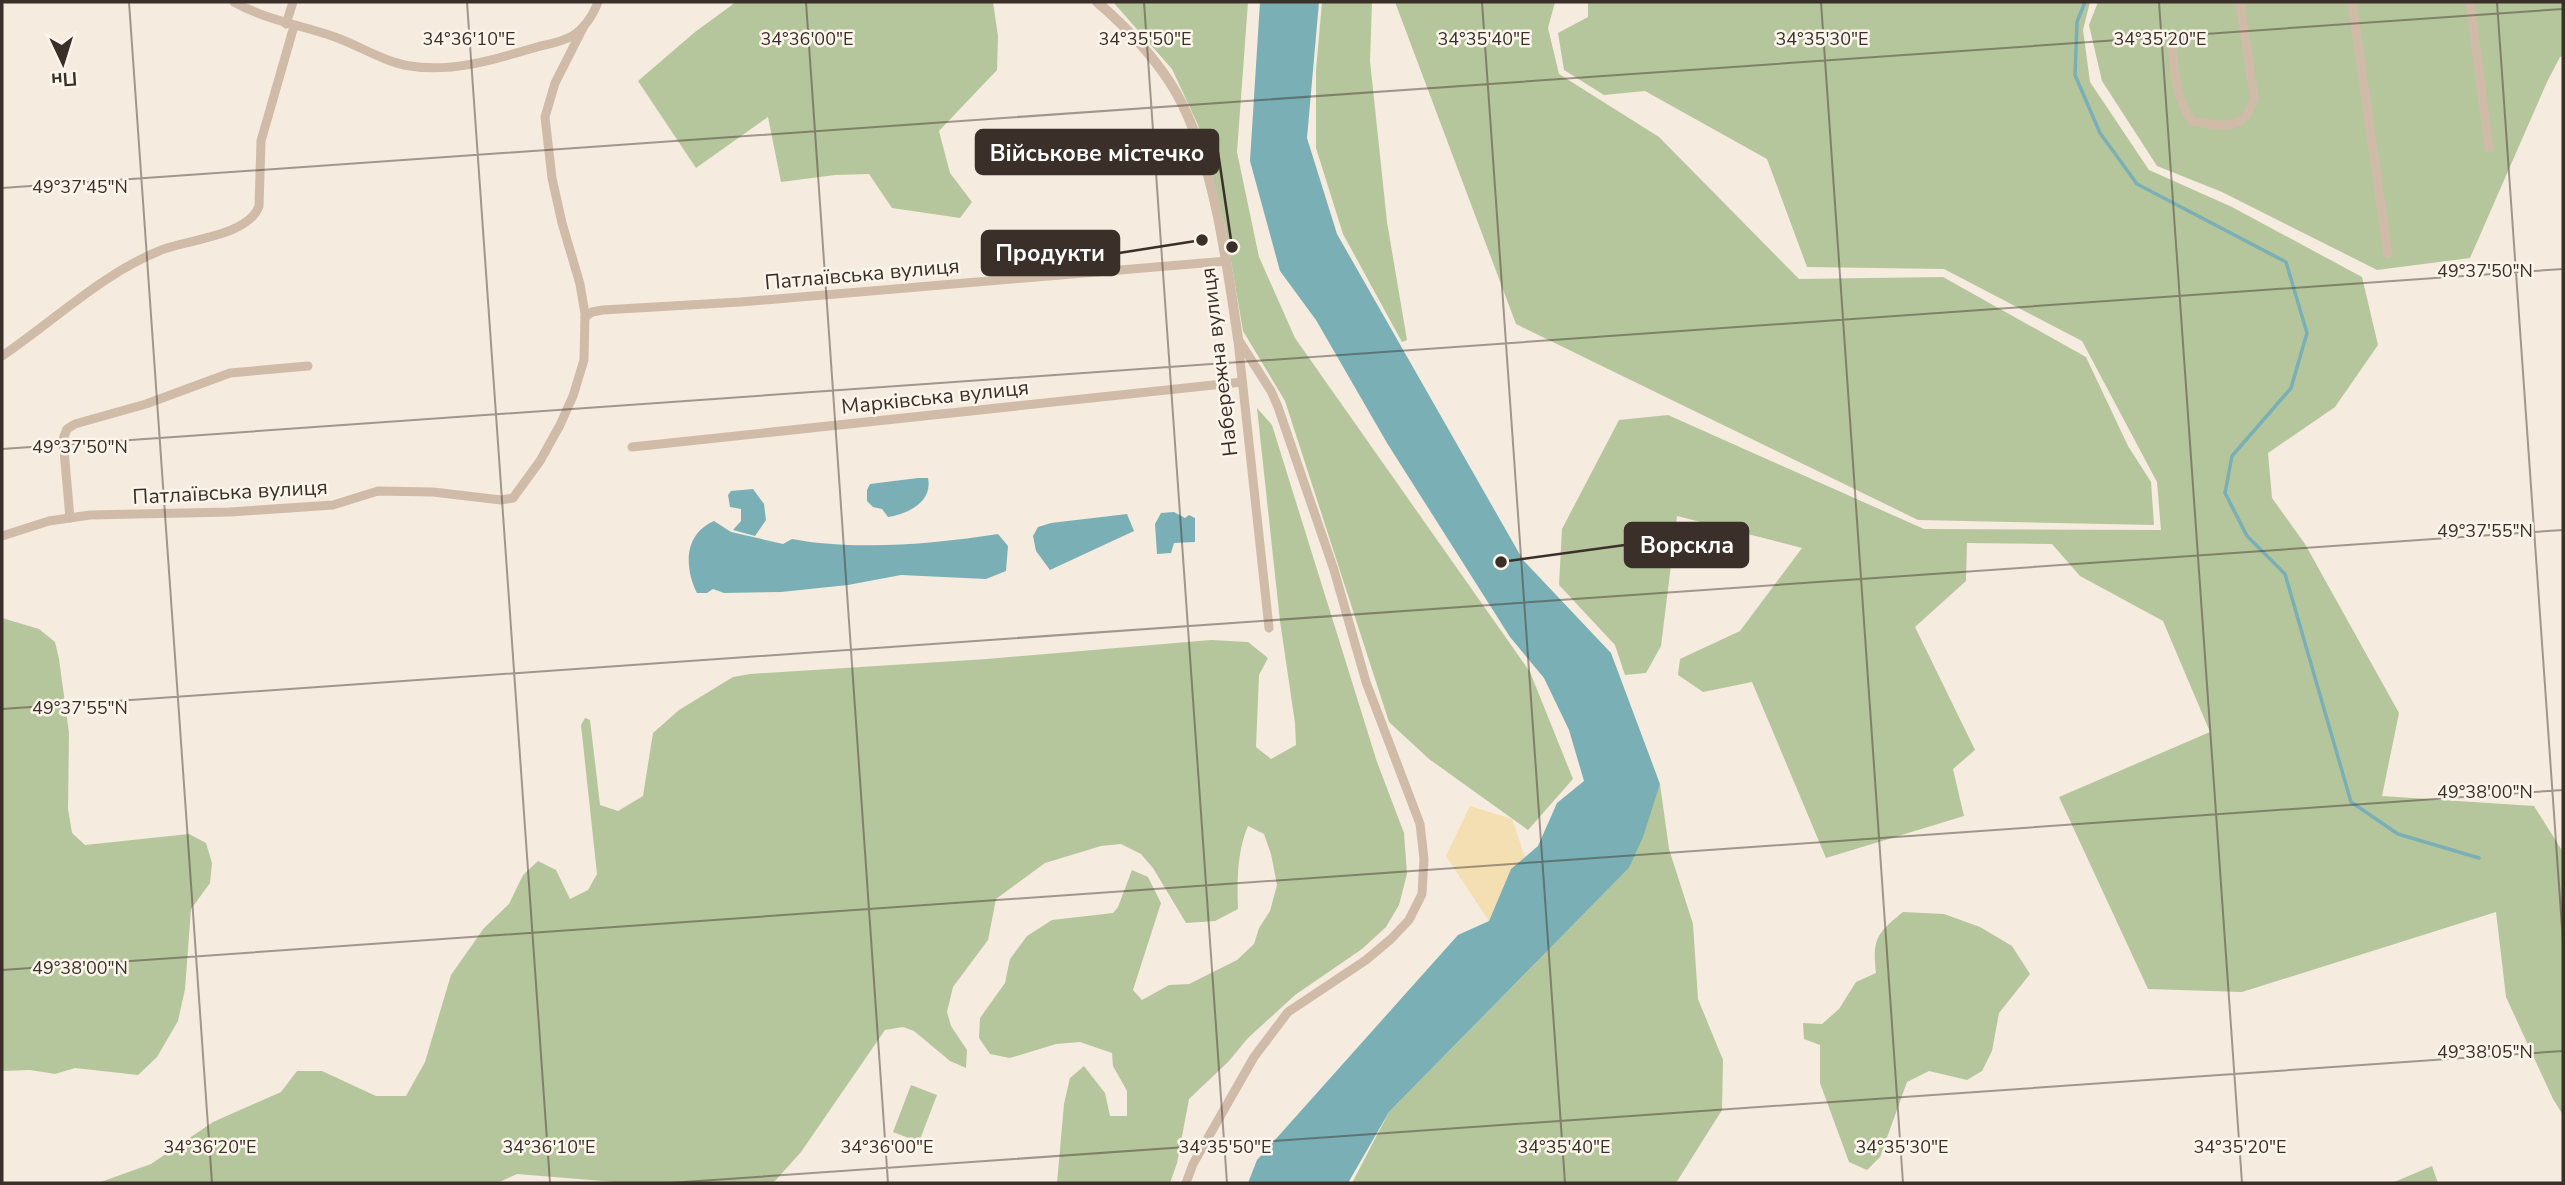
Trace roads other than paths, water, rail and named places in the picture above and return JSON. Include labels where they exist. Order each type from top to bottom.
[{"type":"street","points":[[234,2],[249,11],[335,37],[407,66],[430,68],[501,59],[561,41],[584,26]]},
{"type":"street","points":[[2,356],[120,269],[174,246],[246,224],[256,215],[259,205],[261,141],[290,25],[293,2]]},
{"type":"street","name":"Патлаївська вулиця","points":[[2,536],[49,521],[90,515],[217,513],[334,505],[379,491],[433,492],[501,500],[513,498],[540,461],[573,396],[584,360],[585,317],[576,266],[567,244],[552,178],[545,117],[555,83],[598,2]]},
{"type":"street","name":"Набережна вулиця","points":[[1097,2],[1121,23],[1169,82],[1183,107],[1202,160],[1227,261],[1269,628]]},
{"type":"street","points":[[2172,48],[2178,93],[2183,110],[2192,121],[2219,126],[2236,123],[2250,113],[2254,97],[2241,2]]},
{"type":"street","points":[[2352,2],[2388,254]]},
{"type":"street","points":[[2470,2],[2489,148]]},
{"type":"street","name":"Патлаївська вулиця","points":[[585,317],[603,310],[740,302],[1227,261]]},
{"type":"street","points":[[1186,1183],[1192,1164],[1254,1057],[1288,1012],[1366,960],[1391,939],[1409,920],[1422,894],[1424,859],[1420,824],[1366,682],[1334,570],[1278,407],[1238,339]]},
{"type":"street","points":[[70,518],[63,439],[67,429],[75,424],[146,404],[230,373],[308,366]]},
{"type":"street","name":"Марківська вулиця","points":[[632,447],[1242,382]]},
{"type":"water","points":[[1260,2],[1319,2],[1307,138],[1337,234],[1523,560],[1611,653],[1660,784],[1643,837],[1629,868],[1389,1112],[1348,1183],[1248,1183],[1257,1160],[1458,935],[1489,921],[1511,869],[1538,846],[1557,803],[1584,781],[1569,730],[1544,678],[1510,637],[1387,443],[1316,320],[1280,271],[1250,161]]},
{"type":"water","points":[[928,478],[929,486],[923,500],[911,510],[888,517],[882,509],[873,507],[867,501],[870,484]]},
{"type":"water","points":[[753,489],[764,504],[766,520],[755,536],[733,530],[741,521],[741,509],[730,507],[728,495],[731,491]]},
{"type":"water","points":[[1174,512],[1185,518],[1189,515],[1195,518],[1195,542],[1174,543],[1171,553],[1157,554],[1155,524],[1161,513]]},
{"type":"water","points":[[1127,514],[1134,531],[1050,570],[1036,551],[1033,536],[1038,527]]},
{"type":"water","points":[[714,521],[731,532],[783,544],[792,539],[842,545],[895,545],[998,534],[1008,546],[1006,571],[986,579],[901,575],[848,585],[781,592],[724,593],[713,589],[707,593],[697,593],[690,573],[689,552],[697,534]]},
{"type":"waterway","points":[[2085,2],[2077,22],[2075,75],[2100,133],[2137,184],[2286,262],[2307,333],[2291,388],[2232,456],[2225,493],[2247,536],[2285,574],[2351,802],[2398,834],[2479,858]]},
{"type":"place","name":"Продукти","points":[[1202,240]]},
{"type":"place","name":"Військове містечко","points":[[1232,247]]},
{"type":"place","name":"Ворскла","points":[[1501,562]]}]
